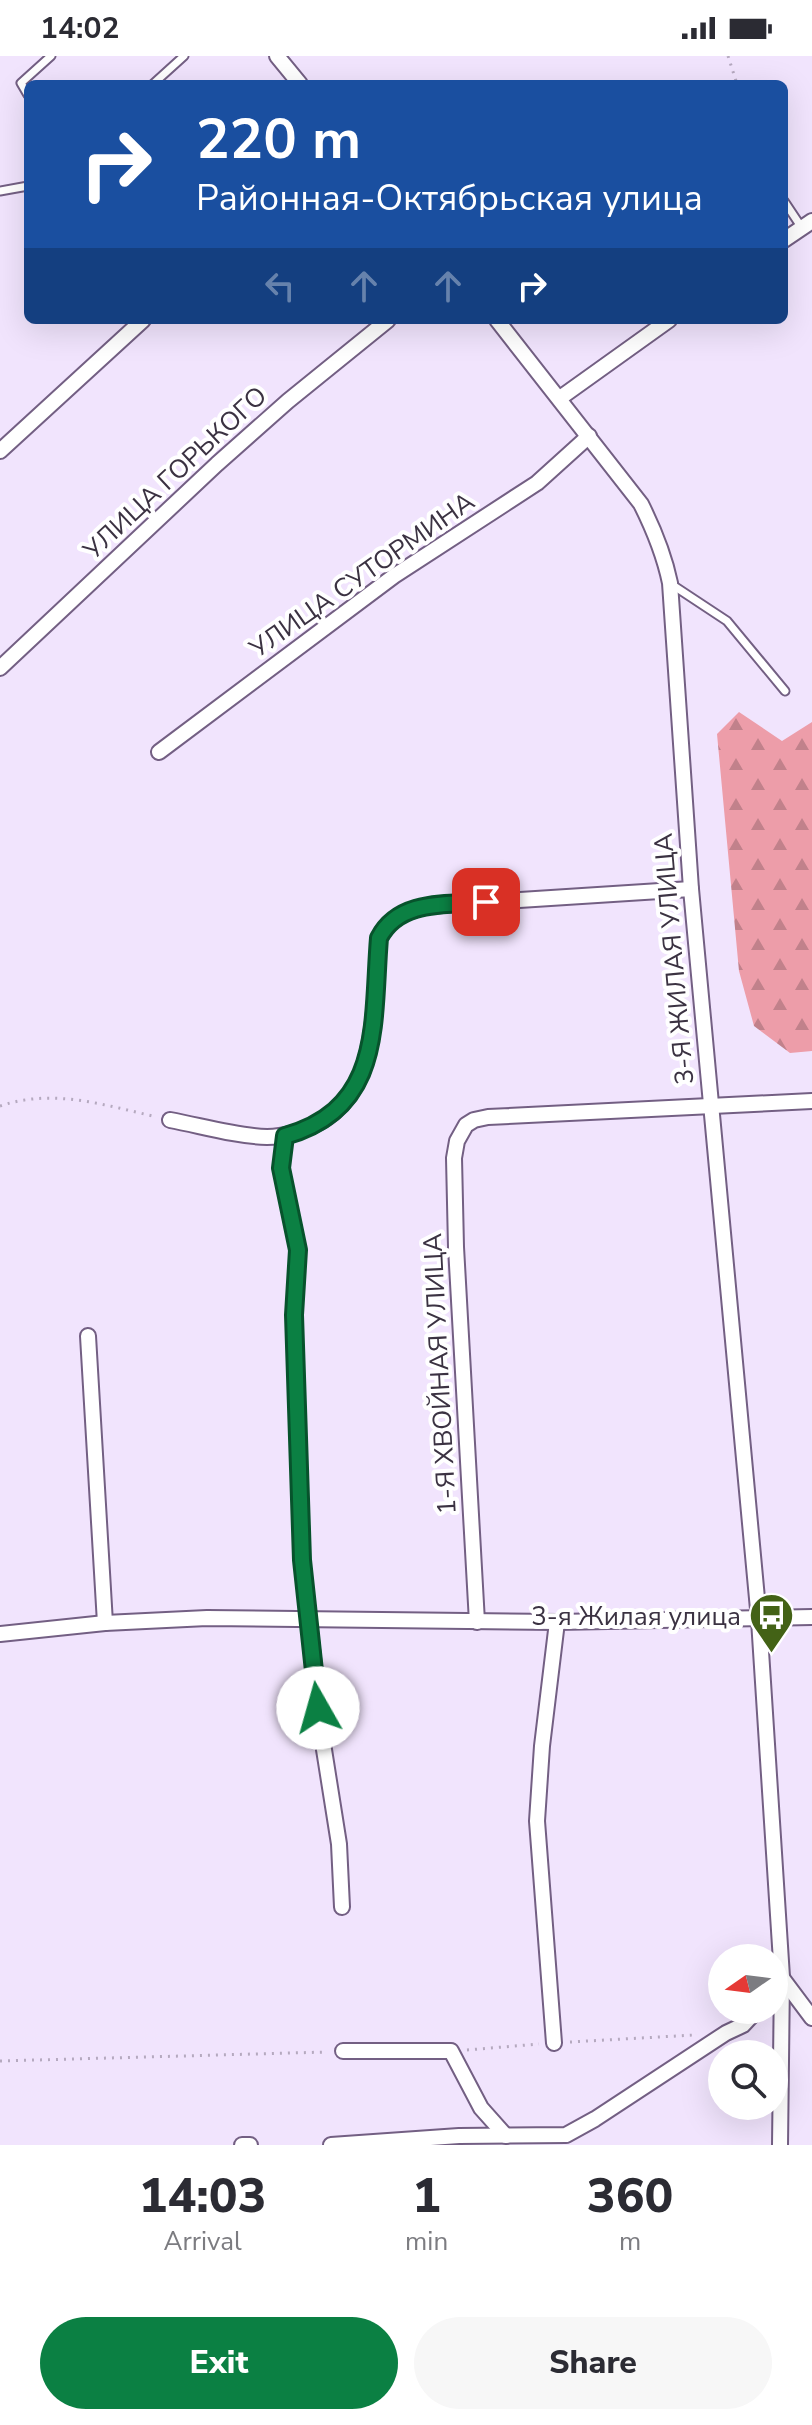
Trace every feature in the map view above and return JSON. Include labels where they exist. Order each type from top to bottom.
[{"type":"street","points":[[277,56],[297,80]]},
{"type":"street","points":[[788,237],[807,225]]},
{"type":"street","points":[[0,451],[139,324]]},
{"type":"street","name":"УЛИЦА ГОРЬКОГО","points":[[0,668],[228,454],[383,324]]},
{"type":"street","points":[[500,324],[641,504],[656,534],[670,583]]},
{"type":"street","points":[[560,398],[663,324]]},
{"type":"street","name":"УЛИЦА СУТОРМИНА","points":[[159,752],[405,568],[537,483],[589,436]]},
{"type":"street","name":"3-Я ЖИЛАЯ УЛИЦА","points":[[670,583],[691,889],[759,1620],[776,1944]]},
{"type":"street","points":[[170,1120],[249,1135],[285,1136],[330,1116],[349,1098],[359,1082],[368,1056],[379,938],[394,918],[427,906],[691,889]]},
{"type":"street","points":[[711,1107],[812,1101]]},
{"type":"street","name":"1-Я ХВОЙНАЯ УЛИЦА","points":[[477,1622],[454,1158],[457,1141],[466,1125],[488,1117],[711,1107]]},
{"type":"street","points":[[285,1136],[281,1168],[298,1250],[295,1352],[302,1560],[322,1737],[339,1844],[342,1907]]},
{"type":"street","points":[[88,1336],[105,1623]]},
{"type":"street","points":[[0,1634],[105,1623],[207,1618],[557,1622],[812,1617]]},
{"type":"street","points":[[554,2043],[537,1821],[542,1746],[557,1622]]},
{"type":"street","points":[[788,1993],[812,2018]]},
{"type":"street","points":[[331,2145],[459,2136],[565,2140],[744,2024]]},
{"type":"street","name":"3-Я ЖИЛАЯ УЛИЦА","points":[[779,2024],[780,2145]]},
{"type":"street","points":[[343,2051],[451,2051],[481,2108],[506,2136]]},
{"type":"street","points":[[242,2145],[250,2145]]},
{"type":"lane","points":[[24,80],[51,56]]},
{"type":"lane","points":[[157,80],[184,56]]},
{"type":"lane","points":[[0,191],[24,187]]},
{"type":"lane","points":[[788,205],[807,225]]},
{"type":"lane","points":[[670,583],[727,621],[785,691]]},
{"type":"path","points":[[728,56],[736,80]]},
{"type":"path","points":[[0,1106],[52,1096],[170,1120]]},
{"type":"path","points":[[451,2051],[695,2035]]},
{"type":"path","points":[[0,2061],[343,2051]]},
{"type":"green space","points":[[739,712],[782,741],[812,722],[812,1051],[790,1053],[754,1026],[739,971],[717,734]]},
{"type":"place","name":"3-я Жилая улица","points":[[772,1655]]},
{"type":"route","points":[[318,1708],[302,1560],[294,1315],[298,1250],[281,1168],[281,1152],[285,1136],[330,1116],[349,1098],[359,1082],[368,1056],[379,938],[386,925],[407,911],[427,906],[486,902]]}]
